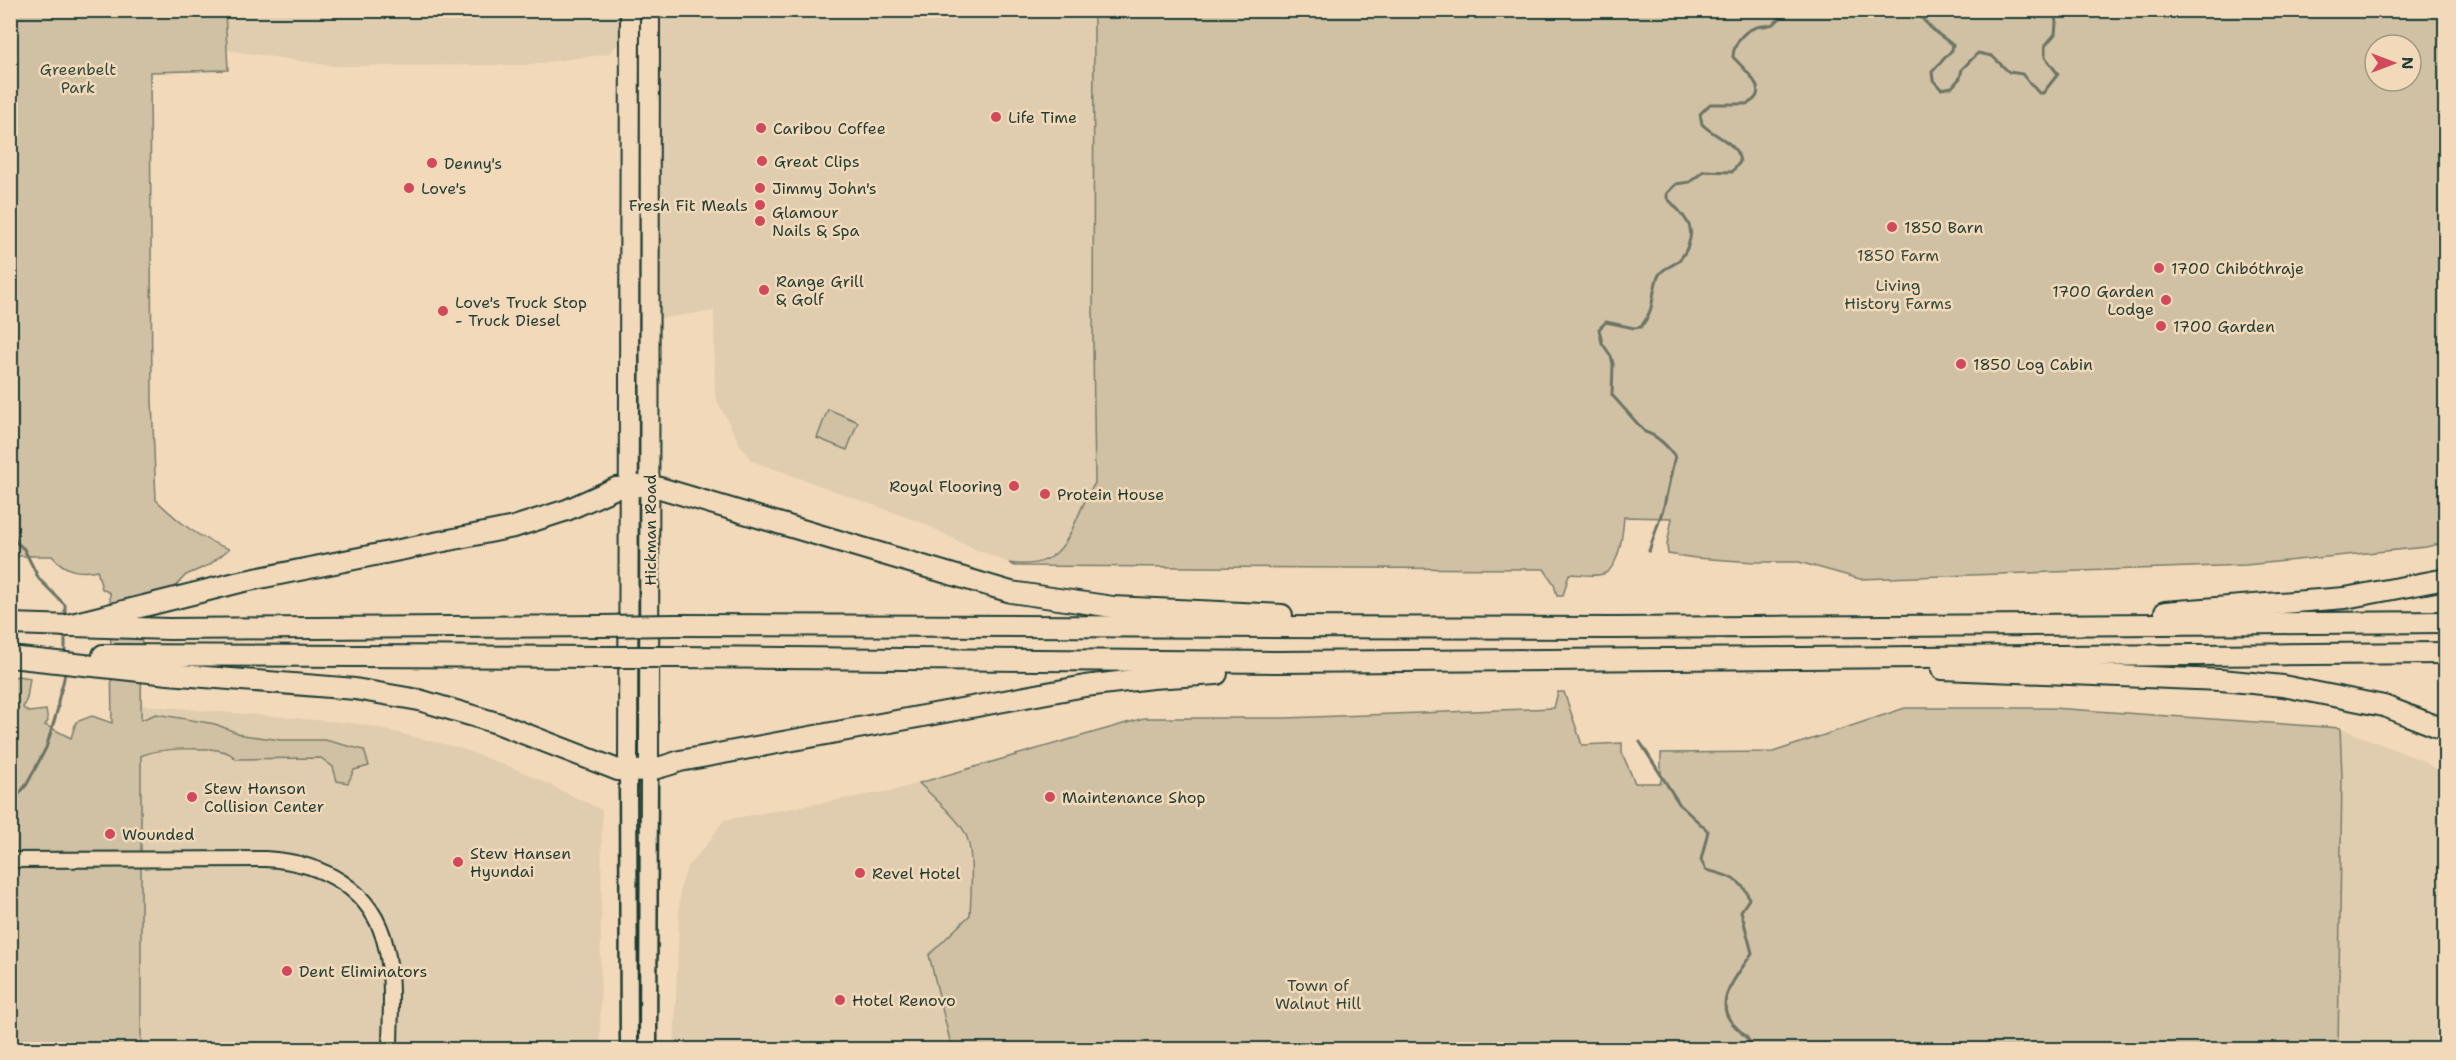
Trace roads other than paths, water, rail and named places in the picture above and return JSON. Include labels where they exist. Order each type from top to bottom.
[{"type":"highway","name":"Hickman Road","points":[[628,771],[630,10]]},
{"type":"highway","name":"Hickman Road","points":[[649,771],[650,10]]},
{"type":"highway","points":[[64,626],[240,582],[514,527],[567,510],[616,488],[650,485],[1011,592],[1113,607],[1290,616],[1438,628]]},
{"type":"highway","points":[[1989,625],[2345,598],[2445,579]]},
{"type":"highway","points":[[10,624],[169,629],[676,625],[1438,628],[2445,622]]},
{"type":"highway","points":[[168,665],[602,657],[1278,662],[2445,652]]},
{"type":"highway","points":[[10,656],[168,665],[355,689],[419,700],[497,723],[618,770],[628,771],[649,771],[680,761],[1085,686],[1152,678],[1241,672],[1278,662]]},
{"type":"highway","points":[[1841,657],[1941,669],[2220,680],[2283,686],[2384,706],[2445,730]]},
{"type":"main road","name":"Hickman Road","points":[[628,771],[629,1050]]},
{"type":"main road","name":"Hickman Road","points":[[648,1050],[649,771]]},
{"type":"street","points":[[17,860],[265,859],[302,863],[330,875],[361,899],[373,914],[383,936],[389,971],[390,1050]]},
{"type":"waterway","points":[[1649,551],[1664,506],[1675,456],[1658,439],[1645,432],[1612,395],[1613,364],[1611,356],[1602,343],[1599,329],[1606,322],[1634,328],[1641,327],[1651,309],[1658,276],[1678,261],[1686,251],[1690,239],[1690,228],[1684,216],[1667,198],[1667,193],[1676,184],[1690,182],[1704,171],[1732,172],[1740,162],[1735,149],[1702,124],[1700,114],[1710,104],[1746,104],[1754,99],[1757,87],[1749,74],[1733,57],[1735,48],[1739,40],[1750,30],[1773,24],[1787,10]]},
{"type":"waterway","points":[[1859,10],[1867,12],[1869,10]]},
{"type":"waterway","points":[[1914,10],[1934,31],[1953,45],[1952,50],[1932,72],[1933,80],[1941,89],[1952,87],[1960,78],[1962,69],[1978,53],[1992,56],[2009,72],[2022,74],[2039,93],[2043,93],[2058,74],[2045,57],[2045,46],[2055,34],[2054,10]]},
{"type":"waterway","points":[[10,474],[14,493],[10,515]]},
{"type":"waterway","points":[[10,523],[16,542],[24,549],[39,579],[65,605],[65,619]]},
{"type":"waterway","points":[[65,634],[65,655]]},
{"type":"waterway","points":[[10,805],[27,784],[46,748],[58,708],[65,670]]},
{"type":"waterway","points":[[1640,742],[1680,805],[1708,831],[1701,860],[1706,870],[1732,878],[1747,892],[1749,899],[1741,911],[1752,953],[1730,987],[1725,1006],[1727,1015],[1748,1039],[1754,1050]]},
{"type":"place","name":"Life Time","points":[[996,117]]},
{"type":"place","name":"Caribou Coffee","points":[[761,128]]},
{"type":"place","name":"Great Clips","points":[[762,161]]},
{"type":"place","name":"Denny's","points":[[432,163]]},
{"type":"place","name":"Love's","points":[[409,188]]},
{"type":"place","name":"Jimmy John's","points":[[760,188]]},
{"type":"place","name":"Fresh Fit Meals","points":[[760,205]]},
{"type":"place","name":"Glamour Nails & Spa","points":[[760,221]]},
{"type":"place","name":"1850 Barn","points":[[1892,227]]},
{"type":"place","name":"1700 Chibóthraje","points":[[2159,268]]},
{"type":"place","name":"Range Grill & Golf","points":[[764,290]]},
{"type":"place","name":"1700 Garden Lodge","points":[[2166,300]]},
{"type":"place","name":"Love's Truck Stop - Truck Diesel","points":[[443,311]]},
{"type":"place","name":"1700 Garden","points":[[2161,326]]},
{"type":"place","name":"1850 Log Cabin","points":[[1961,364]]},
{"type":"place","name":"Royal Flooring","points":[[1014,486]]},
{"type":"place","name":"Protein House","points":[[1045,494]]},
{"type":"place","name":"Stew Hanson Collision Center","points":[[192,797]]},
{"type":"place","name":"Maintenance Shop","points":[[1050,797]]},
{"type":"place","name":"Wounded","points":[[110,834]]},
{"type":"place","name":"Stew Hansen Hyundai","points":[[458,862]]},
{"type":"place","name":"Revel Hotel","points":[[860,873]]},
{"type":"place","name":"Dent Eliminators","points":[[287,971]]},
{"type":"place","name":"Hotel Renovo","points":[[840,1000]]},
{"type":"park label","name":"Greenbelt Park","points":[[78,78]]},
{"type":"park label","name":"1850 Farm","points":[[1898,255]]},
{"type":"park label","name":"Living History Farms","points":[[1898,294]]},
{"type":"park label","name":"Town of Walnut Hill","points":[[1318,994]]}]
